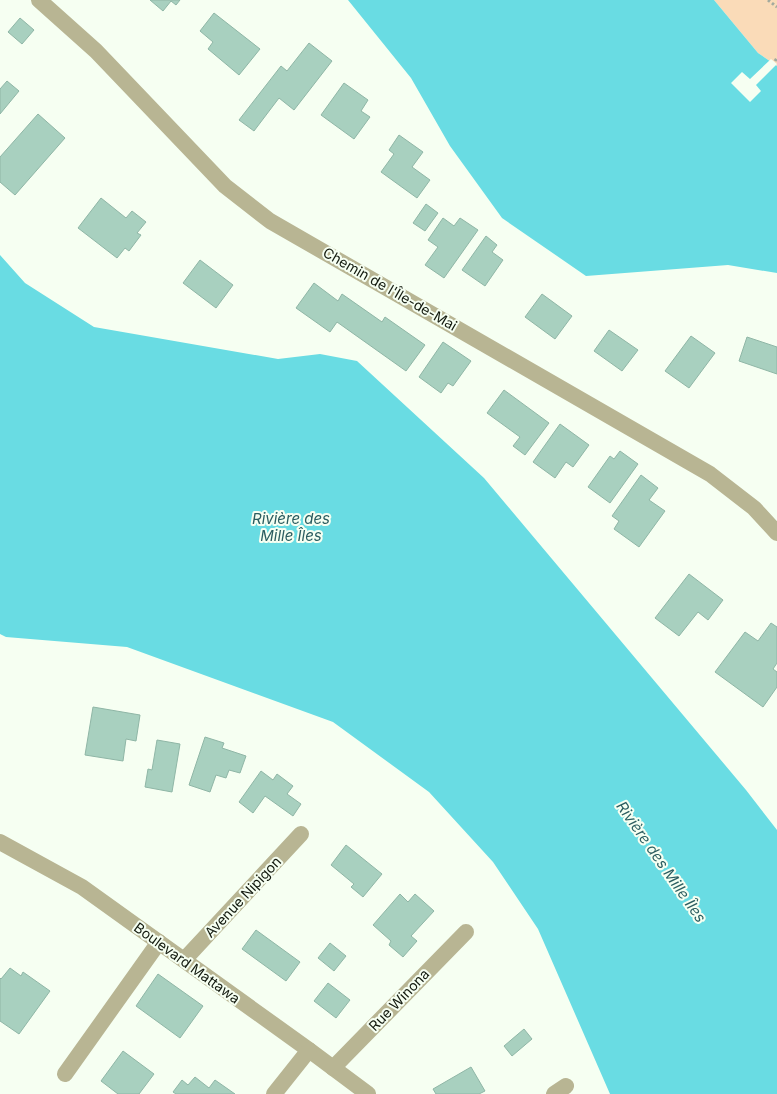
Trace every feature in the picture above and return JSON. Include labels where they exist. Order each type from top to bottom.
[{"type":"street","name":"Chemin de l'Île-de-Mai","points":[[39,0],[96,51],[225,186],[270,220],[710,474],[754,508],[777,533]]},
{"type":"street","name":"Avenue Nipigon","points":[[184,960],[301,834]]},
{"type":"street","name":"Boulevard Mattawa","points":[[0,842],[82,888],[310,1050],[368,1094]]},
{"type":"street","name":"Rue Winona","points":[[333,1068],[466,932]]},
{"type":"street","points":[[65,1074],[159,942]]},
{"type":"street","points":[[274,1094],[310,1050]]},
{"type":"path","points":[[768,0],[777,7]]},
{"type":"shaded area","points":[[714,0],[777,0],[777,66],[758,53]]},
{"type":"water","points":[[348,0],[714,0],[758,53],[777,66],[777,273],[728,265],[586,276],[502,218],[450,146],[411,78]]},
{"type":"water","name":"Rivière des Mille Îles","points":[[0,255],[25,283],[94,327],[278,359],[320,354],[357,361],[484,478],[746,790],[777,830],[777,1094],[610,1094],[538,929],[493,862],[429,792],[333,722],[127,647],[6,637],[0,634]]},
{"type":"pier","points":[[771,59],[777,64],[756,85],[761,91],[750,102],[731,83],[742,72],[750,79]]},
{"type":"building","points":[[150,0],[180,0],[176,5],[171,1],[163,11]]},
{"type":"building","points":[[214,13],[260,49],[239,75],[208,49],[213,42],[200,31]]},
{"type":"building","points":[[20,18],[34,30],[22,44],[8,32]]},
{"type":"building","points":[[309,43],[332,61],[294,110],[279,98],[254,131],[239,120],[281,66],[287,71]]},
{"type":"building","points":[[7,81],[19,91],[0,114],[0,89]]},
{"type":"building","points":[[344,83],[368,100],[361,111],[370,117],[354,139],[321,115]]},
{"type":"building","points":[[38,114],[65,138],[15,195],[0,182],[0,157]]},
{"type":"building","points":[[399,135],[423,152],[412,167],[430,180],[417,198],[381,172],[394,154],[389,150]]},
{"type":"building","points":[[101,198],[126,218],[132,211],[146,222],[137,233],[141,235],[129,251],[125,248],[117,258],[78,228]]},
{"type":"building","points":[[426,204],[438,213],[425,231],[413,223]]},
{"type":"building","points":[[443,218],[454,226],[460,218],[478,230],[444,278],[425,265],[438,247],[428,240]]},
{"type":"building","points":[[486,236],[497,245],[492,252],[503,260],[485,286],[462,270]]},
{"type":"building","points":[[200,260],[233,285],[216,308],[183,283]]},
{"type":"building","points":[[314,283],[338,301],[342,294],[382,322],[385,317],[425,345],[406,371],[337,322],[330,332],[296,308]]},
{"type":"building","points":[[542,294],[572,316],[555,339],[525,317]]},
{"type":"building","points":[[609,330],[638,350],[622,371],[594,351]]},
{"type":"building","points":[[691,336],[715,353],[689,388],[665,371]]},
{"type":"building","points":[[747,337],[777,347],[777,374],[739,361]]},
{"type":"building","points":[[443,342],[471,361],[453,386],[448,383],[441,393],[419,377]]},
{"type":"building","points":[[504,390],[549,423],[525,455],[513,446],[520,437],[487,413]]},
{"type":"building","points":[[560,424],[589,445],[573,467],[566,462],[555,478],[533,462]]},
{"type":"building","points":[[620,451],[638,464],[610,503],[588,487],[610,456],[614,459]]},
{"type":"building","points":[[641,475],[658,488],[649,500],[665,511],[639,547],[614,529],[619,521],[612,516]]},
{"type":"building","points":[[689,574],[723,600],[708,620],[698,612],[679,636],[655,618]]},
{"type":"building","points":[[771,623],[777,627],[777,663],[773,669],[777,672],[777,687],[763,707],[715,672],[745,632],[758,641]]},
{"type":"building","points":[[93,707],[140,715],[136,741],[126,739],[123,761],[85,755]]},
{"type":"building","points":[[205,737],[224,743],[222,748],[246,756],[240,773],[229,770],[226,778],[216,775],[210,792],[189,785]]},
{"type":"building","points":[[157,740],[180,744],[172,792],[145,787],[148,769],[152,770]]},
{"type":"building","points":[[261,771],[273,780],[277,774],[293,786],[287,794],[301,804],[293,816],[265,796],[253,813],[239,802]]},
{"type":"building","points":[[346,845],[382,874],[363,897],[351,887],[354,884],[331,865]]},
{"type":"building","points":[[400,894],[408,902],[415,894],[434,911],[411,936],[417,941],[403,957],[389,945],[391,941],[373,925]]},
{"type":"building","points":[[256,930],[300,962],[286,981],[242,949]]},
{"type":"building","points":[[330,943],[346,956],[334,971],[318,958]]},
{"type":"building","points":[[10,968],[21,976],[23,972],[50,991],[19,1034],[0,1021],[0,978]]},
{"type":"building","points":[[158,974],[203,1006],[180,1038],[136,1006]]},
{"type":"building","points":[[328,983],[350,1000],[336,1018],[314,1001]]},
{"type":"building","points":[[524,1029],[532,1039],[512,1056],[504,1046]]},
{"type":"building","points":[[123,1051],[154,1074],[139,1094],[118,1094],[101,1081]]},
{"type":"building","points":[[471,1067],[485,1091],[479,1094],[436,1094],[433,1089]]},
{"type":"building","points":[[195,1077],[209,1088],[215,1080],[235,1094],[176,1094],[173,1092],[182,1080],[188,1085]]}]
